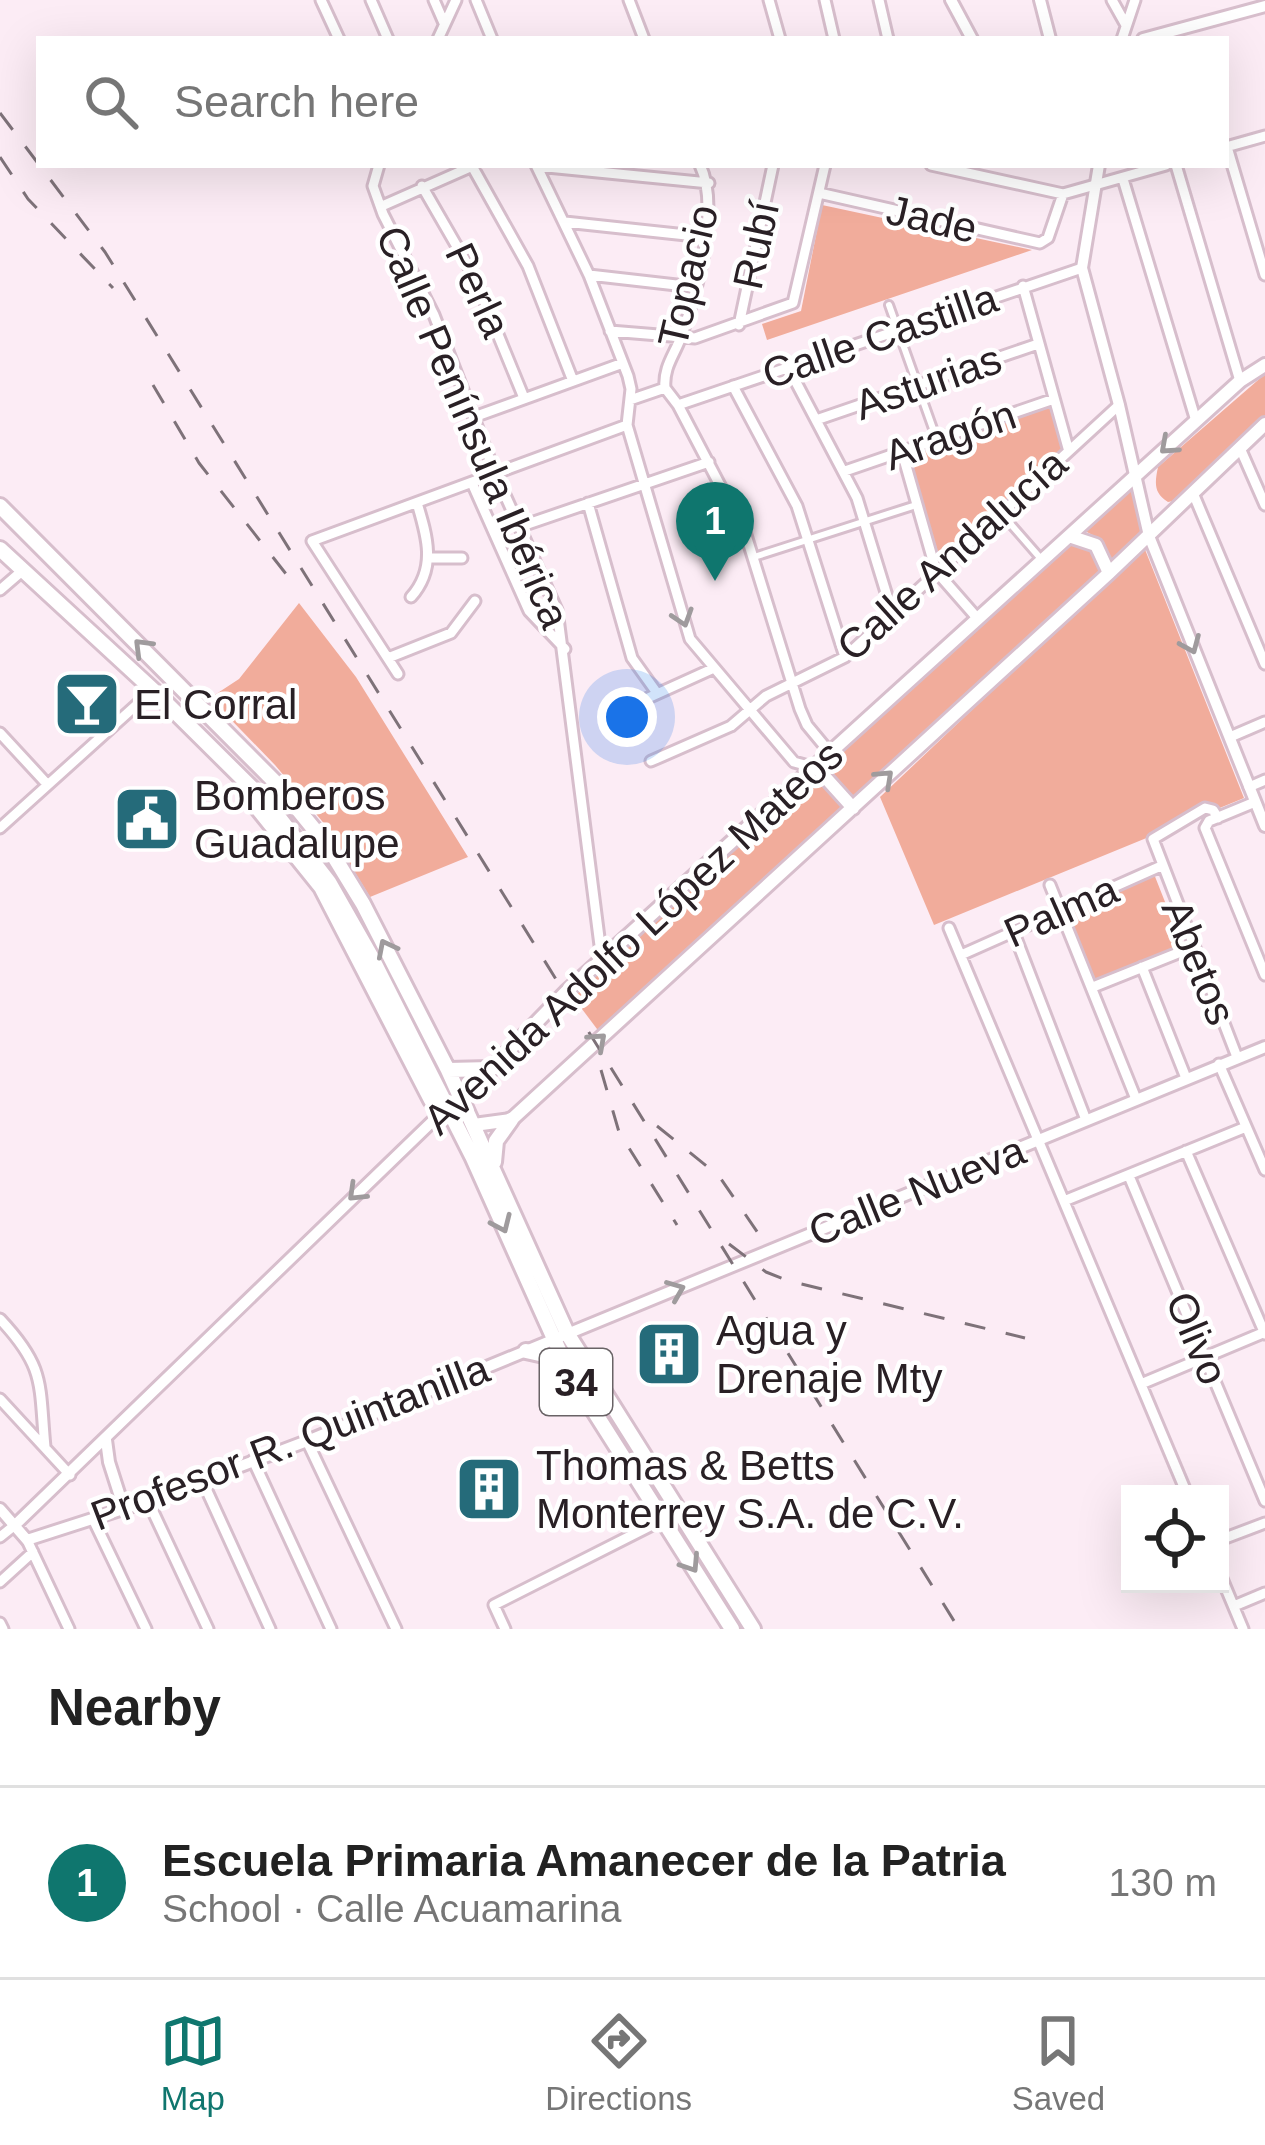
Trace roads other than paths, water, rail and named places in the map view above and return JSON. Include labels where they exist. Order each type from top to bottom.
[{"type":"main road","name":"Avenida Adolfo López Mateos","points":[[443,1114],[602,961],[1136,474],[1240,381],[1265,365]]},
{"type":"main road","name":"Avenida Adolfo López Mateos","points":[[473,1124],[511,1120],[1109,573],[1265,424]]},
{"type":"main road","name":"34","points":[[0,506],[307,818],[363,904],[448,1070],[567,1333],[753,1629]]},
{"type":"main road","points":[[1070,536],[1096,544],[1109,573]]},
{"type":"main road","name":"34","points":[[0,549],[155,692],[271,807],[305,848],[353,921],[568,1370],[732,1629]]},
{"type":"main road","name":"34","points":[[155,692],[168,716],[264,813],[322,887],[443,1114]]},
{"type":"main road","points":[[817,767],[854,808]]},
{"type":"main road","points":[[448,1070],[491,1069]]},
{"type":"main road","points":[[443,1114],[473,1124]]},
{"type":"main road","points":[[494,1168],[496,1141],[511,1120]]},
{"type":"main road","points":[[526,1351],[553,1359],[568,1370]]},
{"type":"street","points":[[321,0],[338,36]]},
{"type":"street","points":[[370,0],[387,36]]},
{"type":"street","points":[[434,0],[444,24]]},
{"type":"street","points":[[439,36],[456,0]]},
{"type":"street","points":[[476,0],[491,36]]},
{"type":"street","points":[[629,0],[643,36]]},
{"type":"street","points":[[768,0],[778,36]]},
{"type":"street","points":[[824,0],[833,36]]},
{"type":"street","points":[[879,0],[887,36]]},
{"type":"street","points":[[950,0],[970,36]]},
{"type":"street","points":[[1040,0],[1049,36]]},
{"type":"street","points":[[1112,0],[1126,25]]},
{"type":"street","points":[[1123,36],[1136,0]]},
{"type":"street","points":[[1223,0],[1228,16]]},
{"type":"street","points":[[1151,36],[1265,6]]},
{"type":"street","points":[[1229,146],[1265,136]]},
{"type":"street","points":[[1229,154],[1265,275]]},
{"type":"street","points":[[378,168],[374,186],[382,206],[469,168]]},
{"type":"street","points":[[475,168],[528,266],[573,381]]},
{"type":"street","points":[[538,168],[589,275],[631,389],[627,425],[684,626],[712,669],[794,762],[817,767]]},
{"type":"street","points":[[566,168],[709,183]]},
{"type":"street","name":"Topacio","points":[[665,388],[666,369],[681,338],[710,212],[709,183],[702,168]]},
{"type":"street","name":"Rubí","points":[[739,325],[771,168]]},
{"type":"street","points":[[610,331],[681,338],[739,325],[793,304],[824,168]]},
{"type":"street","points":[[945,168],[1063,194],[1156,168]]},
{"type":"street","points":[[1096,168],[1082,268],[1149,536],[1265,826]]},
{"type":"street","points":[[1177,168],[1240,381]]},
{"type":"street","points":[[1123,178],[1196,421]]},
{"type":"street","name":"Perla","points":[[422,186],[474,276],[524,398]]},
{"type":"street","name":"Jade","points":[[819,194],[1044,242],[1063,194]]},
{"type":"street","name":"Calle Península Ibérica","points":[[382,206],[434,315],[496,473],[552,594],[565,649],[602,961]]},
{"type":"street","points":[[565,222],[705,237]]},
{"type":"street","name":"Calle Castilla","points":[[678,405],[1082,268]]},
{"type":"street","points":[[589,275],[694,287]]},
{"type":"street","points":[[1023,286],[1068,448]]},
{"type":"street","points":[[889,305],[937,440]]},
{"type":"street","name":"Asturias","points":[[819,419],[1038,344]]},
{"type":"street","points":[[474,417],[623,364]]},
{"type":"street","points":[[788,367],[845,471],[892,612]]},
{"type":"street","points":[[733,386],[810,538],[844,657]]},
{"type":"street","points":[[630,400],[665,388],[678,405],[754,557],[807,725],[831,754]]},
{"type":"street","name":"Aragón","points":[[845,471],[1054,399]]},
{"type":"street","name":"Calle Andalucía","points":[[652,761],[731,726],[766,696],[844,657],[1119,405]]},
{"type":"street","points":[[398,674],[312,541],[627,425]]},
{"type":"street","points":[[1240,448],[1265,505]]},
{"type":"street","points":[[902,452],[936,571],[978,619]]},
{"type":"street","points":[[522,526],[709,462]]},
{"type":"street","name":"Calle Península Ibérica","points":[[472,483],[529,611],[565,649]]},
{"type":"street","points":[[1193,493],[1265,664]]},
{"type":"street","points":[[411,597],[430,558],[417,503]]},
{"type":"street","points":[[588,503],[632,658],[657,693]]},
{"type":"street","points":[[754,557],[920,504]]},
{"type":"street","points":[[1000,512],[1042,560]]},
{"type":"street","points":[[430,558],[462,558]]},
{"type":"street","points":[[0,590],[22,571]]},
{"type":"street","points":[[388,658],[440,639],[460,624],[475,601]]},
{"type":"street","points":[[617,712],[712,669]]},
{"type":"street","points":[[0,828],[155,692]]},
{"type":"street","points":[[1230,737],[1265,722]]},
{"type":"street","points":[[0,733],[47,784]]},
{"type":"street","points":[[1249,787],[1265,780]]},
{"type":"street","points":[[1255,802],[1206,824],[1265,975]]},
{"type":"street","points":[[0,808],[10,819]]},
{"type":"street","name":"Abetos","points":[[1218,818],[1214,810],[1205,808],[1155,835],[1154,843],[1237,1058]]},
{"type":"street","name":"Palma","points":[[961,955],[1161,866]]},
{"type":"street","points":[[1050,885],[1136,1099]]},
{"type":"street","points":[[949,928],[1183,1485]]},
{"type":"street","points":[[1014,933],[1086,1120]]},
{"type":"street","points":[[1093,987],[1193,947]]},
{"type":"street","points":[[1142,967],[1186,1078]]},
{"type":"street","name":"Calle Nueva","points":[[552,1340],[1265,1047]]},
{"type":"street","points":[[1220,1064],[1265,1170]]},
{"type":"street","name":"Avenida Adolfo López Mateos","points":[[15,1525],[443,1114]]},
{"type":"street","points":[[1064,1201],[1246,1127]]},
{"type":"street","points":[[1142,1384],[1265,1333],[1186,1151]]},
{"type":"street","name":"Olivo","points":[[1130,1176],[1265,1501]]},
{"type":"street","points":[[0,1319],[36,1365],[45,1447]]},
{"type":"street","name":"Profesor R. Quintanilla","points":[[0,1582],[30,1546],[307,1441],[552,1340]]},
{"type":"street","points":[[0,1399],[70,1475]]},
{"type":"street","points":[[106,1440],[124,1508]]},
{"type":"street","points":[[307,1441],[395,1629]]},
{"type":"street","points":[[254,1460],[331,1629]]},
{"type":"street","points":[[202,1480],[270,1629]]},
{"type":"street","points":[[148,1501],[208,1629]]},
{"type":"street","points":[[0,1509],[30,1546],[69,1629]]},
{"type":"street","points":[[93,1519],[146,1629]]},
{"type":"street","points":[[505,1629],[494,1605],[662,1520]]},
{"type":"street","points":[[1229,1536],[1265,1522]]},
{"type":"street","points":[[0,1537],[15,1525]]},
{"type":"street","points":[[1228,1593],[1244,1629]]},
{"type":"street","points":[[1234,1606],[1265,1593]]},
{"type":"railway","points":[[0,113],[36,161]]},
{"type":"railway","points":[[0,157],[28,199],[113,288]]},
{"type":"railway","points":[[42,168],[105,252],[959,1629]]},
{"type":"railway","points":[[153,385],[199,463],[290,579]]},
{"type":"railway","points":[[601,1070],[619,1132],[677,1225]]},
{"type":"railway","points":[[657,1126],[719,1176],[758,1233]]},
{"type":"railway","points":[[729,1244],[766,1272],[789,1281],[1025,1338]]},
{"type":"place","name":"Escuela Primaria Amanecer de la Patria","points":[[715,581]]},
{"type":"place","name":"El Corral","points":[[87,704]]},
{"type":"place","name":"Bomberos Guadalupe","points":[[147,819]]},
{"type":"place","name":"Agua y Drenaje Mty","points":[[669,1354]]},
{"type":"place","name":"Thomas & Betts Monterrey S.A. de C.V.","points":[[489,1489]]}]
